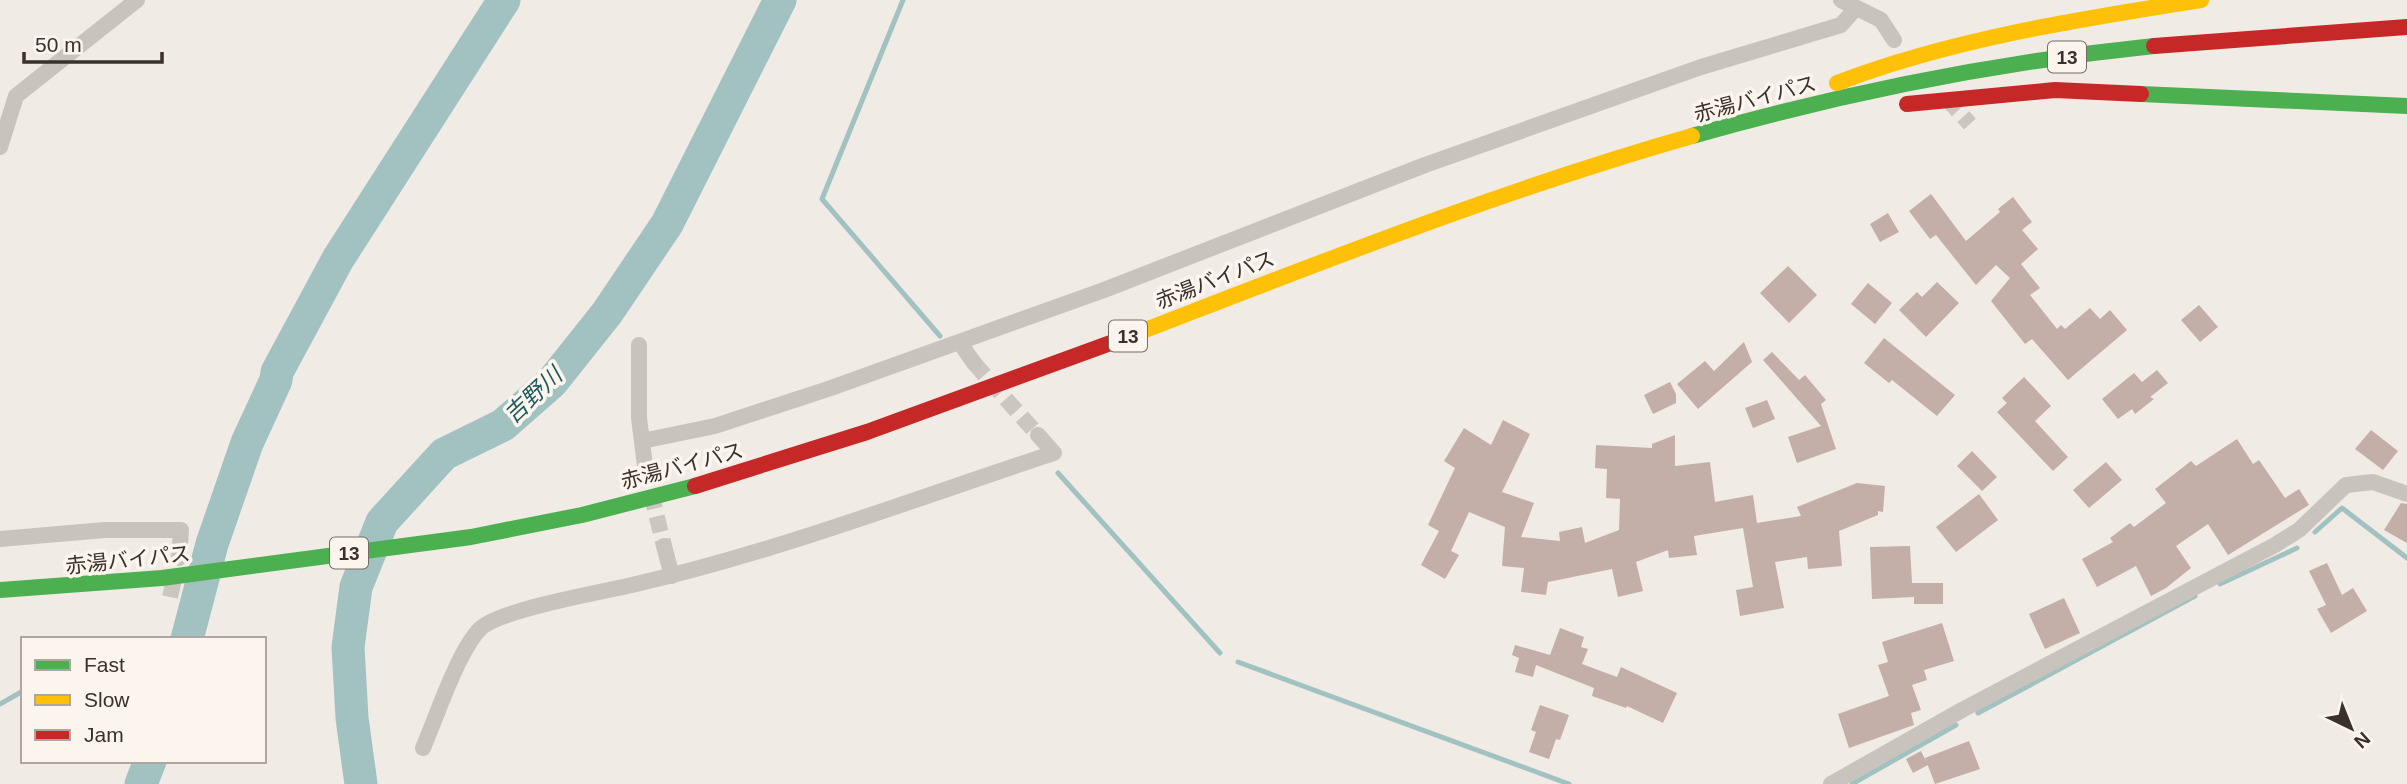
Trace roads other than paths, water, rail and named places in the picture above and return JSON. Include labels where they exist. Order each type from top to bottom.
[{"type":"highway","name":"13","points":[[1733,125],[1859,74],[2078,21],[2201,0]]},
{"type":"highway","name":"赤湯バイパス","points":[[0,590],[46,589],[181,577],[518,528],[628,503],[749,470],[914,417],[1384,239],[1585,169],[1733,125],[1872,91],[2006,66],[2132,48],[2407,27]]},
{"type":"highway","name":"13","points":[[1897,105],[2010,92],[2055,90],[2407,106]]},
{"type":"highway","name":"13","points":[[1733,125],[1859,111]]},
{"type":"street","points":[[0,147],[16,96],[137,0]]},
{"type":"street","points":[[1841,0],[1881,20],[1894,40]]},
{"type":"street","points":[[642,441],[715,426],[960,343],[1426,165],[1701,67],[1841,25],[1856,8]]},
{"type":"street","points":[[960,343],[974,363]]},
{"type":"street","points":[[639,345],[639,418],[646,474]]},
{"type":"street","points":[[423,748],[464,652],[481,627],[508,614],[672,576],[779,547],[1054,453],[1038,435]]},
{"type":"street","points":[[1831,784],[1962,710],[2276,545],[2299,530],[2346,485],[2373,482],[2407,494]]},
{"type":"street","points":[[0,539],[105,530],[181,530],[179,558]]},
{"type":"street","points":[[664,545],[672,576]]},
{"type":"waterway","points":[[188,637],[212,544],[247,443],[276,380],[277,372],[338,259],[504,0]]},
{"type":"waterway","name":"吉野川","points":[[361,784],[352,718],[348,647],[356,587],[382,522],[444,454],[503,425],[552,382],[607,313],[667,224],[780,0]]},
{"type":"waterway","points":[[903,0],[822,199],[940,336]]},
{"type":"waterway","points":[[1058,473],[1220,653]]},
{"type":"waterway","points":[[2315,532],[2342,508],[2407,558]]},
{"type":"waterway","points":[[2220,584],[2297,548]]},
{"type":"waterway","points":[[1978,713],[2195,596]]},
{"type":"waterway","points":[[1238,662],[1569,784]]},
{"type":"waterway","points":[[0,704],[21,692]]},
{"type":"waterway","points":[[1852,784],[1956,725]]},
{"type":"waterway","points":[[141,784],[149,763]]},
{"type":"tunnel","points":[[1947,99],[1970,124]]},
{"type":"tunnel","points":[[974,363],[1038,435]]},
{"type":"tunnel","points":[[651,493],[664,546]]},
{"type":"tunnel","points":[[170,597],[176,571]]}]
